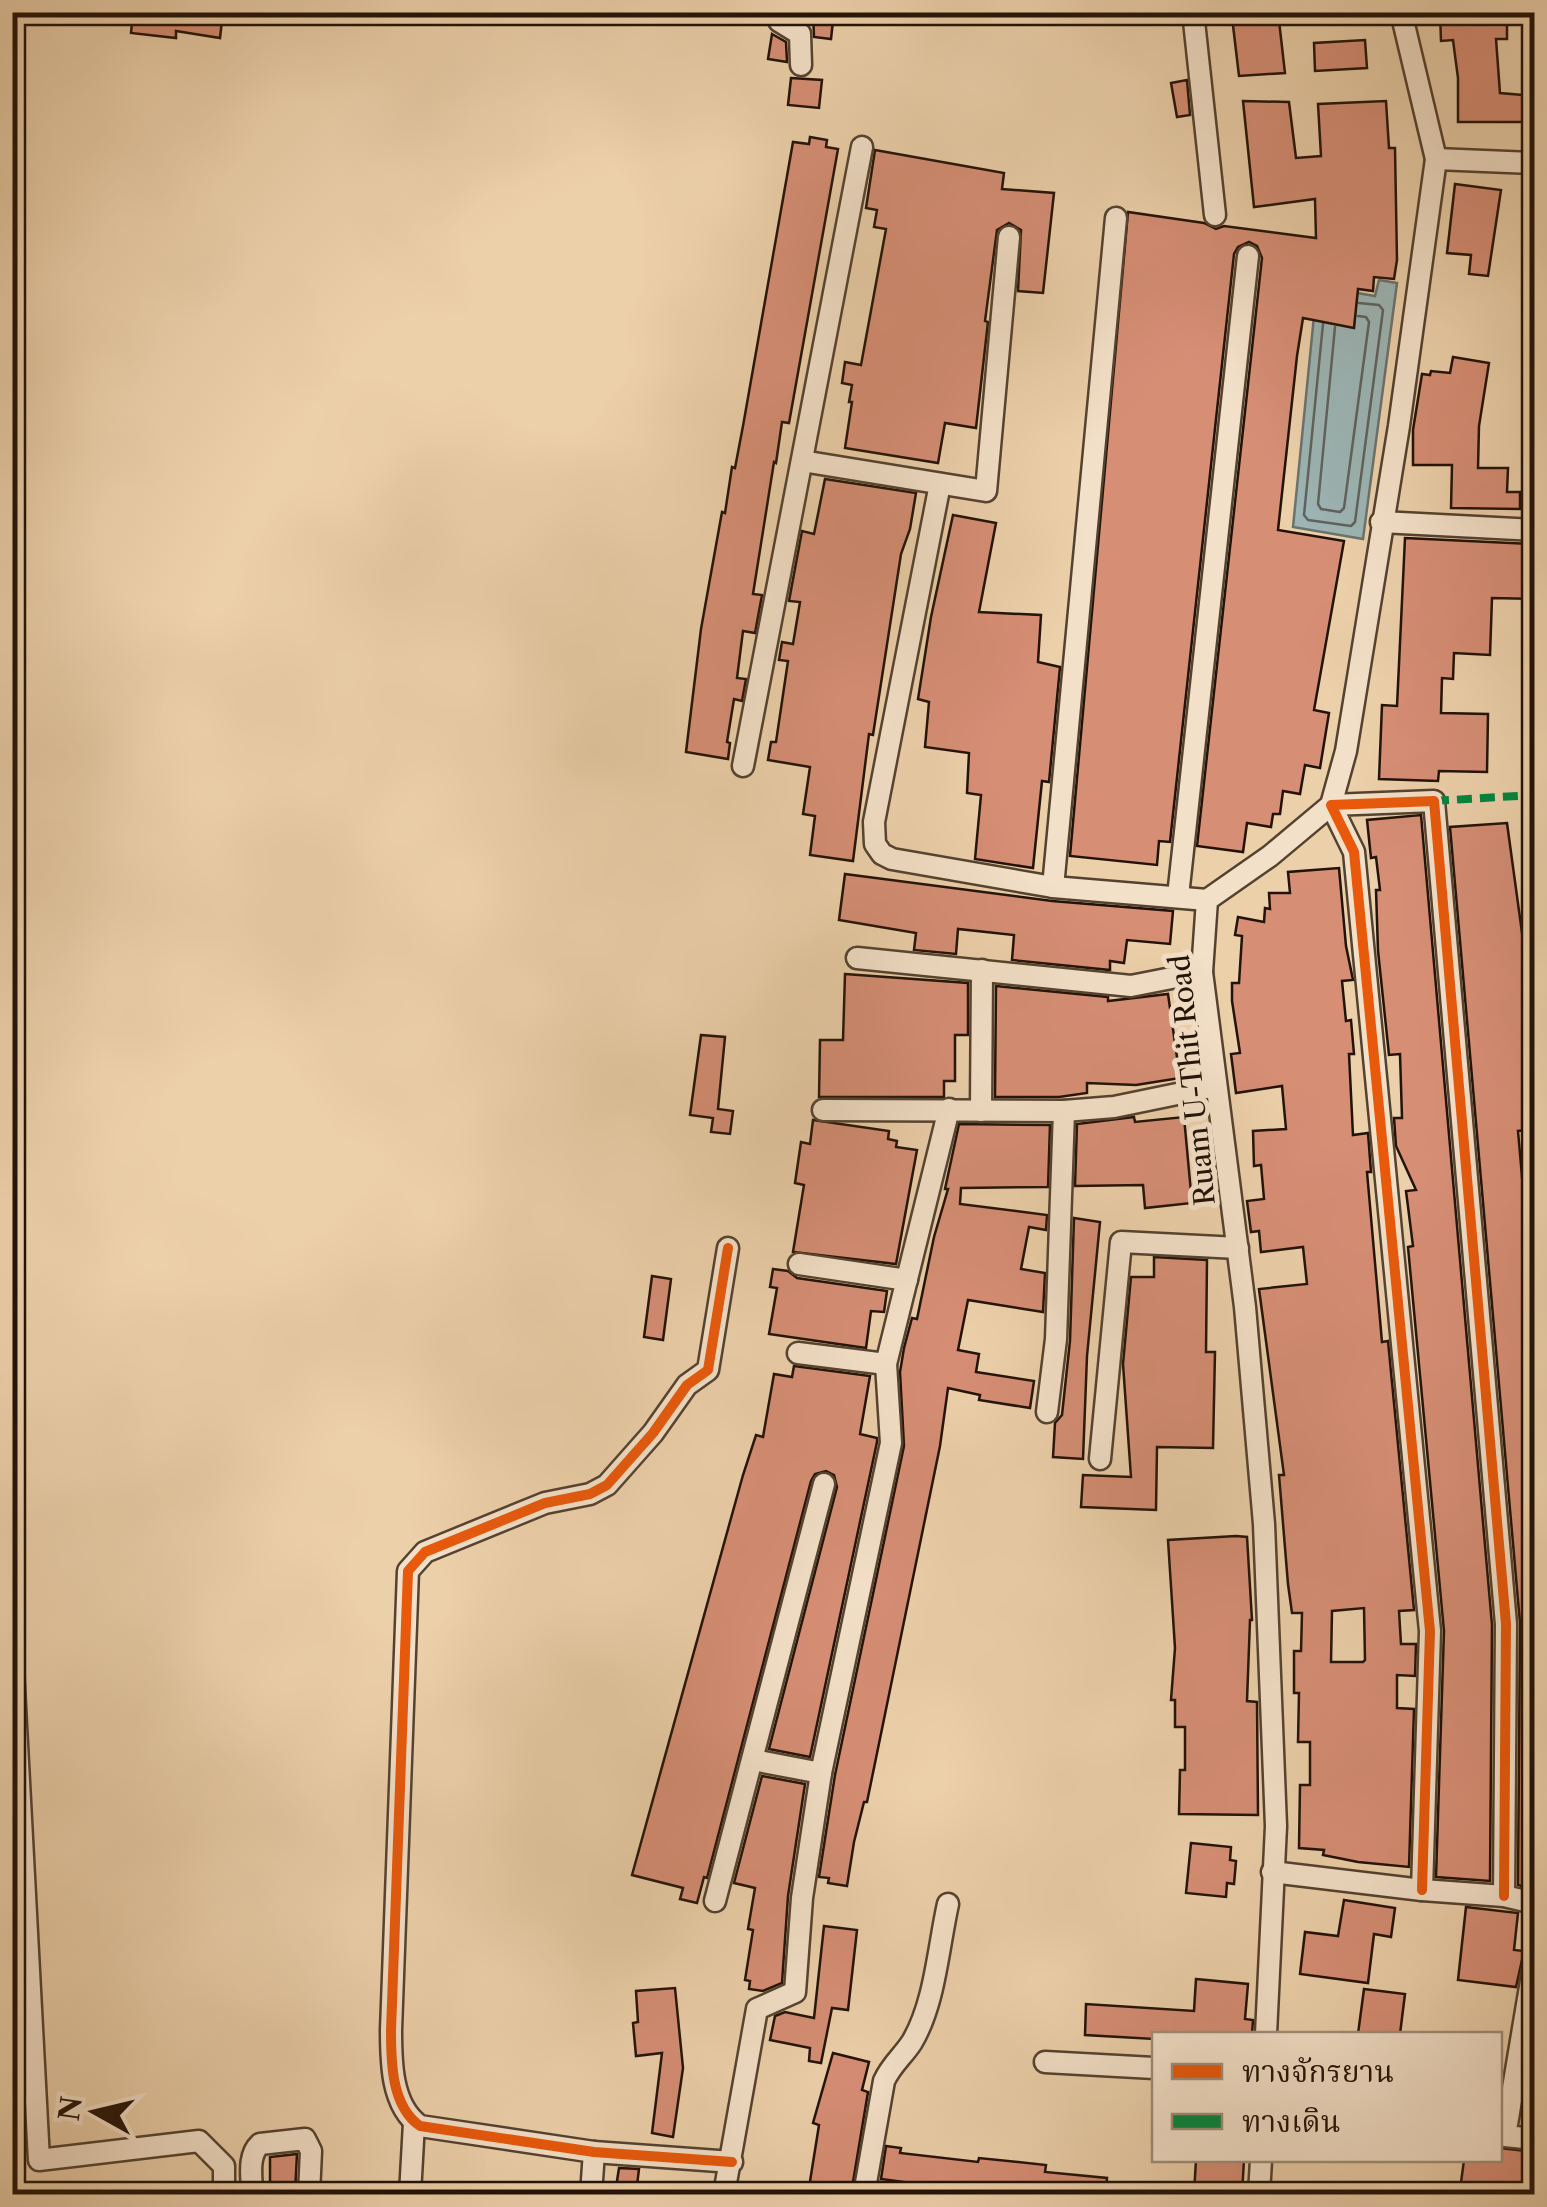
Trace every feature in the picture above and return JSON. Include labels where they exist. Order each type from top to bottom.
[{"type":"street","points":[[774,12],[800,34],[800,65]]},
{"type":"street","points":[[1194,12],[1215,215]]},
{"type":"street","points":[[940,484],[874,822],[874,844],[882,854],[892,859],[1053,887],[1207,900],[1270,856],[1332,805],[1346,751],[1399,426],[1436,158],[1400,12]]},
{"type":"street","points":[[743,766],[862,148]]},
{"type":"street","points":[[1436,158],[1534,163]]},
{"type":"street","points":[[1053,887],[1116,218]]},
{"type":"street","points":[[802,461],[986,491],[1009,238]]},
{"type":"street","points":[[1178,896],[1248,256]]},
{"type":"street","points":[[1382,522],[1534,530]]},
{"type":"street","points":[[1332,805],[1434,801],[1506,1624],[1504,1896]]},
{"type":"street","points":[[1332,805],[1354,852],[1430,1631],[1422,1890]]},
{"type":"street","name":"Ruam U-Thit Road","points":[[1207,900],[1202,972],[1238,1248],[1264,1524],[1276,1826],[1266,2032]]},
{"type":"street","points":[[857,958],[1131,986],[1202,972]]},
{"type":"street","points":[[981,1110],[982,970]]},
{"type":"street","points":[[822,1110],[1064,1111],[1114,1107],[1216,1086]]},
{"type":"street","points":[[724,2194],[757,2009],[795,1992],[802,1898],[822,1773],[890,1443],[886,1364],[949,1109]]},
{"type":"street","points":[[1047,1412],[1056,1339],[1064,1111]]},
{"type":"street","points":[[1100,1459],[1121,1242],[1238,1248]]},
{"type":"street","points":[[410,2194],[414,2123],[401,2102],[394,2078],[391,2030],[408,1571],[424,1552],[544,1503],[590,1494],[612,1481],[653,1433],[686,1385],[708,1370],[728,1248]]},
{"type":"street","points":[[799,1264],[907,1280]]},
{"type":"street","points":[[798,1352],[886,1364]]},
{"type":"street","points":[[715,1901],[824,1484]]},
{"type":"street","points":[[12,1649],[39,2160],[198,2141],[224,2166],[224,2194]]},
{"type":"street","points":[[752,1760],[822,1773]]},
{"type":"street","points":[[1272,1872],[1504,1896],[1534,1903]]},
{"type":"street","points":[[894,2194],[864,2193],[884,2080],[919,2026],[948,1904]]},
{"type":"street","points":[[1534,1963],[1505,2136],[1534,2138]]},
{"type":"street","points":[[1044,2062],[1152,2068]]},
{"type":"street","points":[[414,2123],[426,2128],[594,2152],[732,2162]]},
{"type":"street","points":[[252,2194],[251,2159],[256,2148],[260,2144],[305,2139],[311,2151],[309,2194]]},
{"type":"street","points":[[592,2194],[594,2152]]},
{"type":"street","points":[[1258,2194],[1261,2162]]},
{"type":"water","points":[[1379,280],[1397,283],[1363,539],[1293,527],[1317,286],[1375,296]]},
{"type":"building","points":[[133,12],[223,12],[220,38],[176,31],[176,38],[131,33]]},
{"type":"building","points":[[813,12],[834,12],[831,39],[814,37]]},
{"type":"building","points":[[1278,12],[1285,73],[1239,76],[1232,17]]},
{"type":"building","points":[[1440,12],[1507,12],[1507,39],[1496,39],[1500,93],[1534,96],[1534,122],[1458,122],[1453,40],[1441,41]]},
{"type":"building","points":[[772,34],[786,42],[787,62],[768,59]]},
{"type":"building","points":[[1365,40],[1367,68],[1315,71],[1314,43]]},
{"type":"building","points":[[791,78],[822,80],[819,108],[788,105]]},
{"type":"building","points":[[1187,80],[1190,115],[1177,117],[1171,83]]},
{"type":"building","points":[[1243,101],[1289,102],[1296,158],[1321,156],[1318,104],[1386,101],[1389,148],[1395,148],[1394,279],[1374,277],[1373,291],[1358,289],[1354,328],[1303,318],[1297,356],[1278,530],[1344,541],[1314,710],[1329,713],[1320,768],[1305,765],[1300,794],[1283,791],[1280,814],[1273,814],[1271,827],[1247,823],[1243,852],[1197,846],[1262,258],[1257,246],[1249,242],[1234,254],[1170,842],[1159,841],[1157,865],[1070,856],[1128,212],[1204,223],[1216,229],[1224,226],[1316,238],[1315,199],[1254,207]]},
{"type":"building","points":[[810,137],[827,140],[826,147],[838,149],[789,423],[782,422],[774,462],[753,594],[762,595],[755,633],[743,631],[737,678],[746,679],[742,701],[734,699],[728,759],[686,752],[701,629],[722,512],[725,513],[743,426],[793,142],[809,144]]},
{"type":"building","points":[[875,150],[1004,173],[1002,189],[1054,193],[1043,293],[1018,291],[1021,230],[1009,223],[997,230],[976,428],[945,423],[938,463],[845,448],[852,385],[842,383],[845,362],[861,365],[886,229],[874,227],[877,210],[866,208]]},
{"type":"building","points":[[1455,184],[1501,190],[1488,276],[1469,274],[1471,255],[1447,253]]},
{"type":"building","points":[[1453,357],[1489,363],[1479,426],[1478,468],[1508,468],[1507,492],[1520,492],[1520,509],[1451,508],[1452,465],[1413,465],[1413,430],[1422,374],[1450,373]]},
{"type":"building","points":[[825,479],[916,493],[901,554],[873,735],[869,734],[853,861],[810,855],[815,816],[803,814],[810,767],[768,760],[771,742],[776,742],[788,661],[779,660],[782,642],[793,644],[800,602],[789,601],[802,531],[814,534]]},
{"type":"building","points":[[953,515],[996,523],[979,612],[1041,615],[1038,662],[1060,667],[1049,782],[1042,781],[1033,868],[975,859],[981,795],[967,793],[969,753],[925,747],[929,702],[918,699]]},
{"type":"building","points":[[1405,538],[1534,544],[1534,599],[1492,598],[1490,655],[1454,653],[1453,679],[1442,678],[1441,713],[1488,714],[1487,772],[1439,771],[1438,781],[1379,779],[1382,705],[1397,706]]},
{"type":"building","points":[[1421,815],[1492,1625],[1490,1881],[1436,1877],[1444,1631],[1408,1247],[1413,1246],[1406,1191],[1416,1190],[1396,1146],[1394,1118],[1402,1118],[1400,1054],[1389,1055],[1378,951],[1376,890],[1380,890],[1376,857],[1371,858],[1367,820]]},
{"type":"building","points":[[1507,823],[1523,940],[1534,1115],[1530,1130],[1518,1131],[1530,1268],[1534,1267],[1534,1889],[1518,1885],[1520,1623],[1450,827]]},
{"type":"building","points":[[1339,868],[1353,980],[1342,981],[1354,1054],[1349,1054],[1353,1135],[1368,1133],[1371,1172],[1367,1172],[1382,1342],[1388,1341],[1414,1610],[1399,1611],[1401,1644],[1416,1644],[1415,1676],[1397,1675],[1397,1708],[1414,1709],[1409,1867],[1358,1862],[1323,1855],[1324,1850],[1299,1848],[1300,1785],[1310,1785],[1310,1742],[1298,1742],[1299,1693],[1294,1693],[1294,1651],[1301,1651],[1302,1613],[1292,1613],[1288,1584],[1279,1475],[1284,1475],[1259,1289],[1307,1284],[1303,1247],[1261,1252],[1259,1231],[1251,1232],[1247,1201],[1264,1199],[1261,1165],[1254,1166],[1253,1131],[1286,1129],[1282,1086],[1236,1093],[1231,1054],[1240,1053],[1232,1001],[1232,983],[1239,983],[1242,936],[1235,935],[1238,917],[1264,922],[1265,908],[1270,909],[1269,893],[1290,893],[1288,872]],"holes":[[[1364,1608],[1365,1660],[1331,1662],[1332,1611]]]},
{"type":"building","points":[[845,874],[1052,901],[1173,911],[1170,944],[1127,940],[1124,963],[1110,961],[1110,970],[1012,960],[1014,935],[958,929],[956,954],[914,950],[916,933],[839,920]]},
{"type":"building","points":[[845,974],[968,983],[968,1035],[955,1035],[955,1081],[944,1081],[944,1097],[819,1097],[820,1040],[843,1040]]},
{"type":"building","points":[[996,986],[1108,997],[1108,1001],[1168,994],[1180,1078],[1136,1085],[1087,1083],[1087,1093],[1059,1097],[995,1097]]},
{"type":"building","points":[[701,1035],[725,1037],[718,1109],[733,1111],[730,1134],[711,1132],[713,1118],[690,1115]]},
{"type":"building","points":[[1134,1117],[1135,1122],[1184,1117],[1192,1203],[1145,1208],[1143,1185],[1075,1186],[1077,1124]]},
{"type":"building","points":[[813,1120],[889,1131],[888,1139],[897,1141],[896,1147],[917,1150],[896,1264],[793,1252],[804,1185],[795,1183],[801,1142],[810,1144]]},
{"type":"building","points":[[959,1124],[1050,1125],[1048,1187],[961,1188],[960,1204],[1047,1215],[1046,1230],[1029,1227],[1021,1269],[1045,1273],[1043,1312],[968,1300],[958,1350],[979,1354],[976,1372],[1034,1381],[1030,1408],[979,1400],[980,1395],[948,1388],[940,1446],[847,1886],[828,1883],[829,1878],[819,1877],[835,1775],[904,1446],[900,1372],[904,1348],[912,1318],[917,1319]]},
{"type":"building","points":[[1074,1218],[1100,1222],[1087,1356],[1083,1459],[1053,1457],[1070,1341]]},
{"type":"building","points":[[1154,1257],[1207,1260],[1206,1352],[1215,1352],[1213,1448],[1157,1447],[1156,1510],[1081,1507],[1083,1475],[1131,1477],[1123,1364],[1131,1277],[1154,1277]]},
{"type":"building","points":[[773,1269],[788,1271],[797,1278],[887,1291],[884,1312],[871,1311],[866,1348],[769,1334],[777,1288],[770,1287]]},
{"type":"building","points":[[652,1276],[671,1279],[663,1340],[644,1337]]},
{"type":"building","points":[[794,1366],[870,1376],[860,1434],[877,1438],[877,1442],[810,1757],[769,1749],[837,1487],[834,1475],[826,1471],[815,1474],[811,1481],[707,1878],[704,1877],[697,1903],[680,1899],[683,1888],[632,1875],[743,1475],[756,1435],[763,1437],[774,1374],[792,1377]]},
{"type":"building","points":[[1247,1537],[1252,1620],[1247,1701],[1257,1702],[1258,1815],[1179,1814],[1185,1727],[1175,1727],[1175,1700],[1171,1700],[1175,1648],[1168,1540]]},
{"type":"building","points":[[762,1776],[805,1784],[788,1896],[782,1983],[763,1991],[749,1989],[750,1981],[745,1980],[755,1888],[734,1883]]},
{"type":"building","points":[[1191,1843],[1231,1847],[1230,1860],[1236,1861],[1234,1884],[1227,1883],[1226,1897],[1186,1893]]},
{"type":"building","points":[[1344,1900],[1395,1908],[1391,1937],[1374,1934],[1368,1983],[1300,1974],[1305,1932],[1338,1936]]},
{"type":"building","points":[[1466,1907],[1518,1913],[1514,1950],[1524,1951],[1516,1987],[1458,1980]]},
{"type":"building","points":[[824,1926],[857,1930],[848,2010],[832,2008],[821,2063],[809,2061],[810,2048],[770,2040],[775,2016],[785,2012],[814,2018]]},
{"type":"building","points":[[1196,1979],[1248,1984],[1245,2019],[1253,2020],[1252,2032],[1152,2032],[1152,2039],[1085,2035],[1086,2004],[1194,2011]]},
{"type":"building","points":[[675,1988],[683,2068],[673,2137],[652,2133],[662,2053],[636,2056],[633,2023],[638,2022],[636,1991]]},
{"type":"building","points":[[1364,1989],[1405,1994],[1400,2032],[1358,2032]]},
{"type":"building","points":[[833,2053],[869,2062],[862,2090],[868,2092],[851,2194],[808,2194],[819,2125],[813,2123]]},
{"type":"building","points":[[886,2146],[901,2148],[900,2153],[1046,2165],[1045,2172],[1107,2178],[1106,2194],[994,2194],[881,2179]]},
{"type":"building","points":[[1502,2148],[1534,2152],[1534,2194],[1460,2190],[1464,2162],[1502,2162]]},
{"type":"building","points":[[297,2154],[295,2192],[270,2189],[270,2157]]},
{"type":"building","points":[[1196,2162],[1244,2162],[1242,2194],[1194,2194]]},
{"type":"building","points":[[619,2168],[639,2169],[636,2194],[615,2194]]},
{"type":"marked path","points":[[1434,801],[1534,795]]},
{"type":"cycle path","points":[[1422,1890],[1430,1631],[1354,852],[1331,805],[1434,801],[1506,1624],[1504,1896]]},
{"type":"cycle path","points":[[728,1248],[708,1370],[687,1385],[653,1433],[607,1485],[590,1494],[545,1503],[425,1552],[408,1571],[391,2030],[398,2095],[420,2126],[594,2152],[732,2162]]}]
